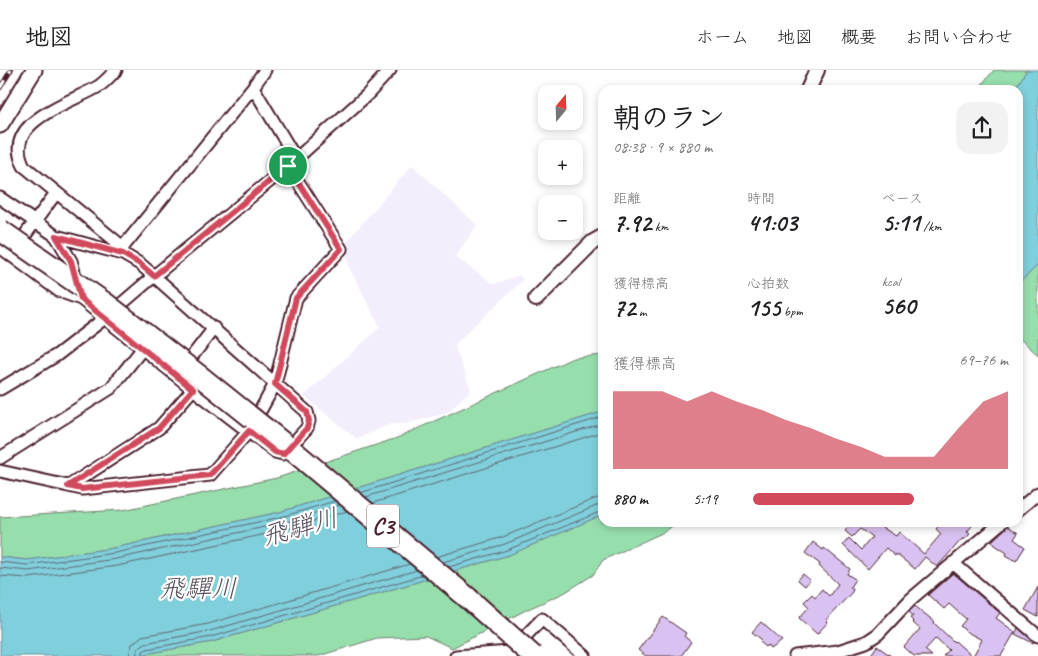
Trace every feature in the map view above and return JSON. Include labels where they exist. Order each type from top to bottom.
[{"type":"highway","name":"C3","points":[[0,230],[105,303],[208,383],[476,604],[534,656]]},
{"type":"main road","points":[[0,125],[34,70]]},
{"type":"street","points":[[0,247],[60,291],[81,299],[275,452],[284,454],[307,428],[309,421],[307,412],[214,328],[56,193],[16,156],[14,141],[21,127],[35,117],[100,85],[116,70]]},
{"type":"street","points":[[123,251],[265,70]]},
{"type":"street","points":[[0,389],[57,355],[105,318],[292,162],[367,95],[390,70]]},
{"type":"street","points":[[810,85],[817,70]]},
{"type":"street","points":[[0,471],[82,489],[210,475],[249,431],[275,384],[296,298],[341,249],[292,162],[253,87]]},
{"type":"street","points":[[10,255],[56,193]]},
{"type":"street","points":[[0,198],[56,236],[123,251]]},
{"type":"street","points":[[56,236],[71,261],[81,299]]},
{"type":"street","points":[[536,299],[552,281],[598,239]]},
{"type":"street","points":[[177,376],[214,328]]},
{"type":"street","points":[[0,458],[111,388],[143,348]]},
{"type":"street","points":[[68,486],[159,428],[193,389]]},
{"type":"street","points":[[1023,506],[1038,493]]},
{"type":"street","points":[[795,656],[838,651],[866,642],[878,634],[911,599],[996,527]]},
{"type":"street","points":[[953,563],[1038,636]]},
{"type":"street","points":[[456,656],[513,654],[542,619],[585,656]]},
{"type":"street","points":[[856,656],[866,642]]},
{"type":"shaded area","points":[[412,165],[477,225],[455,257],[494,284],[520,275],[523,280],[454,345],[471,390],[448,412],[406,424],[390,424],[357,439],[304,396],[380,327],[350,269],[344,245]]},
{"type":"green space","points":[[994,70],[1027,70],[1017,85],[981,85]]},
{"type":"green space","points":[[1038,265],[1038,355],[1023,342],[1023,279]]},
{"type":"green space","points":[[598,355],[598,413],[280,512],[114,548],[27,560],[0,557],[0,517],[123,510],[277,478],[397,438],[573,358]]},
{"type":"green space","points":[[598,517],[598,527],[671,527],[603,560],[593,575],[564,593],[528,609],[452,648],[426,636],[377,638],[319,656],[134,656],[212,642],[509,555]]},
{"type":"water","points":[[1027,70],[1038,70],[1038,265],[1023,279],[1023,85],[1017,85]]},
{"type":"water","name":"飛驒川","points":[[598,413],[598,517],[509,555],[212,642],[134,656],[0,656],[0,557],[27,560],[114,548],[280,512]]},
{"type":"building","points":[[848,527],[882,527],[896,536],[899,532],[924,554],[941,534],[936,529],[938,527],[971,527],[967,532],[970,534],[964,540],[963,538],[937,567],[925,557],[915,569],[886,548],[868,569],[843,545],[849,538],[861,550],[872,537],[860,529],[852,537],[845,531]]},
{"type":"building","points":[[1007,527],[1009,527],[1018,533],[1014,539],[1025,547],[1016,561],[1006,555],[1007,553],[992,541]]},
{"type":"building","points":[[813,542],[823,550],[824,548],[850,569],[847,574],[855,579],[850,587],[853,589],[852,592],[826,620],[828,622],[817,634],[799,618],[809,607],[804,602],[812,594],[815,597],[822,589],[829,596],[838,584],[819,566],[820,564],[805,553]]},
{"type":"building","points":[[953,573],[1000,613],[996,618],[1015,632],[1001,656],[973,656],[982,640],[960,626],[966,619],[949,604],[944,609],[928,595]]},
{"type":"building","points":[[803,574],[810,580],[805,586],[798,580]]},
{"type":"building","points":[[1038,587],[1038,617],[1025,610]]},
{"type":"building","points":[[915,606],[972,656],[943,656],[949,650],[936,638],[925,650],[932,656],[914,656],[904,647],[920,629],[910,618],[913,616],[909,612]]},
{"type":"building","points":[[663,617],[686,633],[684,636],[691,642],[681,656],[646,656],[638,650]]},
{"type":"building","points":[[761,622],[782,641],[771,649],[768,645],[766,647],[760,642],[762,640],[752,632]]},
{"type":"building","points":[[1018,628],[1034,642],[1015,634]]},
{"type":"building","points":[[877,646],[891,656],[870,656]]},
{"type":"railway","points":[[0,88],[11,70]]},
{"type":"route","points":[[288,166],[341,249],[296,298],[275,384],[307,412],[309,421],[307,428],[284,454],[275,452],[249,431],[210,475],[82,489],[68,486],[159,428],[193,389],[81,299],[71,261],[56,236],[123,254],[140,264],[154,276],[288,166]]},
{"type":"water label","name":"飛騨川","points":[[300,527]]}]
